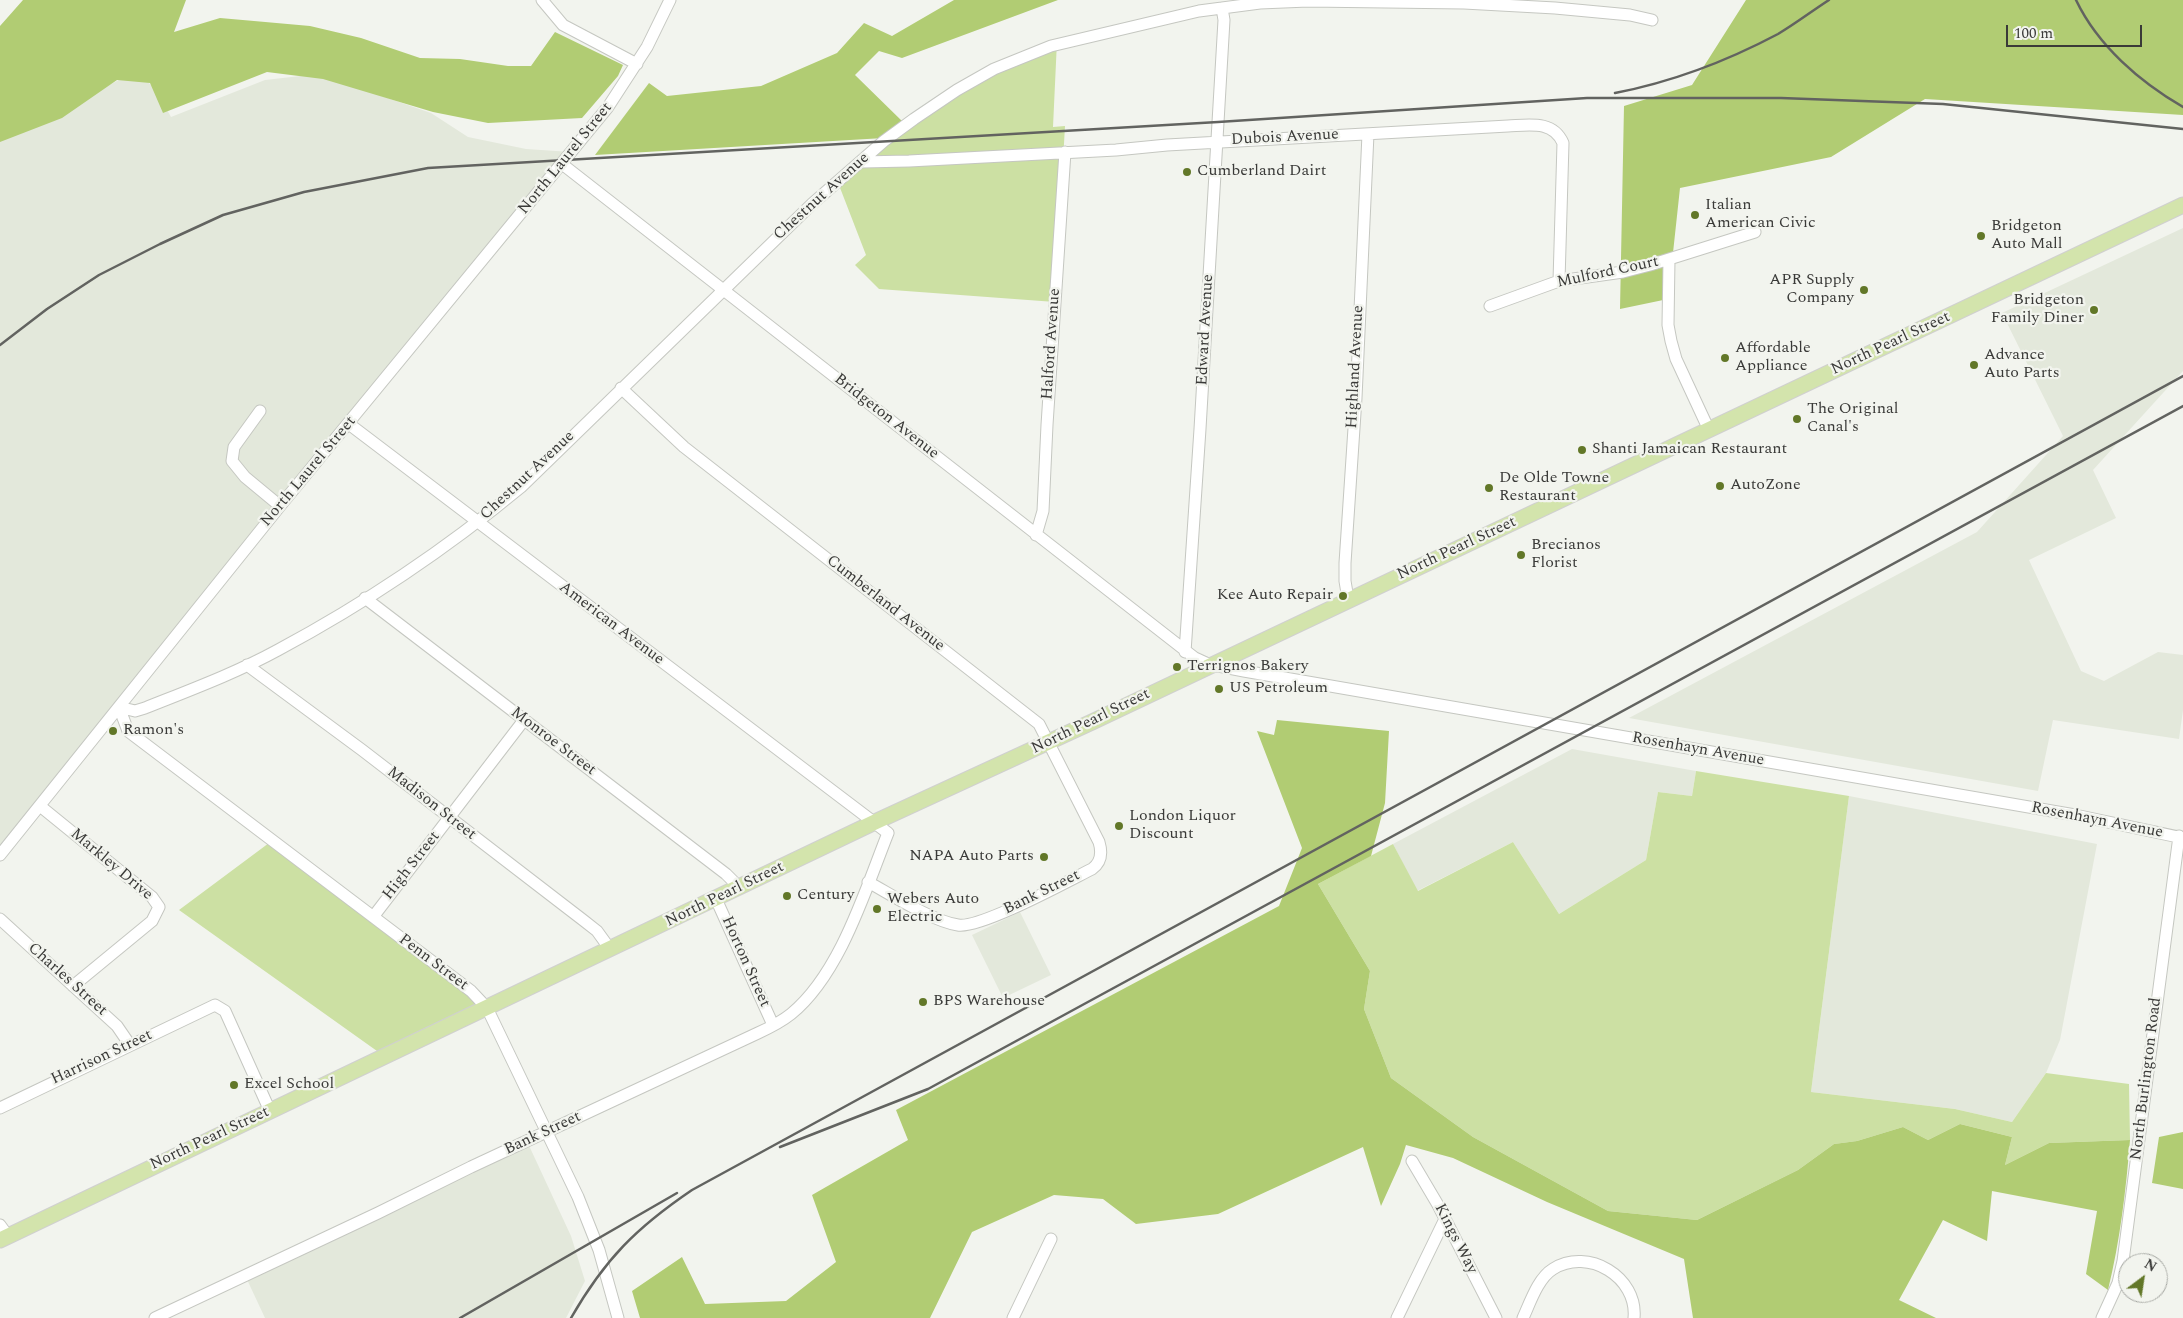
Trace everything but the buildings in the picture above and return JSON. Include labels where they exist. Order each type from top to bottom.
[{"type":"main road","name":"North Pearl Street","points":[[3,1234],[487,1008],[875,822],[1049,742],[2183,205]]},
{"type":"street","points":[[542,0],[563,25],[637,64]]},
{"type":"street","name":"North Laurel Street","points":[[0,855],[280,506],[562,164],[620,90],[637,64],[670,0]]},
{"type":"street","name":"Chestnut Avenue","points":[[119,707],[135,711],[145,708],[278,650],[365,598],[478,523],[521,486],[812,204],[914,119],[957,90],[994,69],[1051,46],[1199,12],[1260,3],[1412,1],[1555,8],[1616,14],[1652,20]]},
{"type":"street","name":"Edward Avenue","points":[[1185,652],[1217,142],[1224,20],[1222,8]]},
{"type":"street","name":"Dubois Avenue","points":[[861,162],[1116,150],[1217,142],[1529,125],[1545,126],[1556,131],[1563,143],[1559,281]]},
{"type":"street","name":"Highland Avenue","points":[[1348,599],[1345,582],[1345,563],[1356,398],[1368,134]]},
{"type":"street","name":"Halford Avenue","points":[[1036,535],[1044,511],[1047,425],[1065,152]]},
{"type":"street","name":"Bridgeton Avenue","points":[[562,164],[1185,652],[1212,664]]},
{"type":"street","name":"Mulford Court","points":[[1490,306],[1559,281],[1623,272],[1669,260],[1755,232]]},
{"type":"street","points":[[1669,260],[1668,325],[1671,341],[1676,359],[1708,430]]},
{"type":"street","name":"Cumberland Avenue","points":[[621,388],[684,447],[1039,724],[1099,842],[1101,856]]},
{"type":"street","points":[[260,410],[234,447],[232,461],[244,477],[280,506]]},
{"type":"street","name":"American Avenue","points":[[349,424],[875,822]]},
{"type":"street","name":"Monroe Street","points":[[365,598],[726,874],[738,888]]},
{"type":"street","name":"Rosenhayn Avenue","points":[[1212,664],[1314,684],[2075,815],[2181,837]]},
{"type":"street","name":"Madison Street","points":[[247,665],[362,750],[583,920],[597,931],[610,949]]},
{"type":"street","name":"Penn Street","points":[[119,707],[128,731],[471,991],[487,1008],[578,1197],[599,1250],[618,1318]]},
{"type":"street","name":"High Street","points":[[373,917],[524,720]]},
{"type":"street","name":"Markley Drive","points":[[40,806],[152,897],[159,907],[152,920],[73,986]]},
{"type":"street","name":"Bank Street","points":[[155,1318],[773,1025],[790,1015],[801,1005],[822,979],[833,962],[850,927],[888,833],[875,822]]},
{"type":"street","name":"North Burlington Road","points":[[2102,1318],[2118,1283],[2124,1261],[2181,837]]},
{"type":"street","name":"Bank Street","points":[[868,882],[938,918],[957,925],[966,926],[987,919],[1092,869],[1096,866],[1101,856]]},
{"type":"street","name":"Horton Street","points":[[716,898],[773,1025]]},
{"type":"street","name":"Charles Street","points":[[0,919],[116,1026],[130,1045]]},
{"type":"street","name":"Harrison Street","points":[[0,1108],[216,1005],[225,1011],[270,1110]]},
{"type":"street","name":"Kings Way","points":[[1412,1161],[1445,1219],[1496,1318]]},
{"type":"street","points":[[1397,1318],[1445,1219]]},
{"type":"street","points":[[1013,1318],[1051,1239]]},
{"type":"street","points":[[1523,1318],[1540,1285],[1552,1270],[1572,1262],[1595,1264],[1610,1270],[1624,1284],[1634,1304],[1634,1318]]},
{"type":"shaded area","points":[[318,74],[431,113],[468,137],[526,149],[571,152],[0,855],[0,139],[123,78],[146,80],[156,90],[171,117],[265,80]]},
{"type":"shaded area","points":[[2183,228],[2183,371],[2093,470],[2116,518],[2029,560],[2081,671],[2104,681],[2158,652],[2183,655],[2183,710],[2179,739],[2053,720],[2038,791],[1629,718],[1977,532],[2063,436],[2002,313]]},
{"type":"shaded area","points":[[1572,749],[1696,771],[1692,796],[1658,792],[1646,860],[1559,914],[1513,842],[1417,891],[1393,844]]},
{"type":"shaded area","points":[[1849,796],[2097,844],[2060,1040],[2046,1073],[2012,1122],[1955,1109],[1811,1092]]},
{"type":"shaded area","points":[[1020,912],[1051,975],[1003,998],[972,935]]},
{"type":"shaded area","points":[[525,1137],[571,1236],[585,1281],[566,1318],[265,1318],[243,1271]]},
{"type":"green space","points":[[23,0],[186,0],[174,32],[220,18],[310,26],[361,38],[420,58],[460,59],[508,66],[531,66],[555,32],[623,65],[618,76],[582,118],[488,123],[433,112],[323,79],[267,72],[163,113],[150,83],[117,80],[62,118],[0,142],[0,26]]},
{"type":"green space","points":[[954,0],[1058,0],[902,58],[879,51],[855,75],[903,122],[884,138],[595,155],[649,83],[667,96],[761,86],[837,53],[864,23],[892,36]]},
{"type":"green space","points":[[1746,0],[2183,0],[2183,115],[1925,99],[1831,157],[1680,188],[1668,299],[1620,309],[1624,106],[1692,85]]},
{"type":"green space","points":[[1057,41],[1053,127],[1065,126],[1055,302],[879,289],[855,265],[866,255],[837,180],[903,122]]},
{"type":"green space","points":[[1277,720],[1389,731],[1385,803],[1371,856],[1318,884],[1370,971],[1364,1009],[1391,1078],[1473,1137],[1608,1211],[1697,1220],[1798,1170],[1834,1144],[1857,1141],[1903,1127],[1928,1140],[1960,1124],[2012,1137],[2005,1165],[2049,1143],[2130,1140],[2122,1215],[2108,1290],[2086,1274],[2097,1211],[1992,1191],[1987,1241],[1943,1220],[1899,1300],[1936,1318],[1693,1318],[1684,1259],[1547,1202],[1453,1158],[1406,1145],[1400,1164],[1381,1206],[1363,1147],[1218,1214],[1136,1224],[1103,1199],[1054,1195],[972,1232],[930,1318],[640,1318],[632,1291],[682,1257],[705,1304],[786,1301],[836,1262],[812,1195],[908,1140],[896,1110],[1279,906],[1302,848],[1257,731],[1274,735]]},
{"type":"green space","points":[[1696,771],[1849,796],[1811,1092],[1955,1109],[2012,1122],[2046,1073],[2129,1084],[2130,1140],[2049,1143],[2005,1165],[2012,1137],[1960,1124],[1928,1140],[1903,1127],[1857,1141],[1834,1144],[1798,1170],[1697,1220],[1608,1211],[1473,1137],[1391,1078],[1364,1009],[1370,971],[1318,884],[1393,844],[1418,891],[1513,842],[1559,914],[1646,860],[1658,792],[1692,796]]},
{"type":"green space","points":[[273,840],[487,1008],[384,1056],[179,910]]},
{"type":"green space","points":[[2183,1132],[2183,1189],[2152,1183],[2159,1137]]},
{"type":"railway","points":[[1615,93],[1678,77],[1719,62],[1778,34],[1829,0]]},
{"type":"railway","points":[[2076,0],[2085,17],[2108,47],[2136,74],[2183,107]]},
{"type":"railway","points":[[0,345],[47,309],[99,275],[223,215],[304,192],[428,168],[1218,122],[1587,98],[1781,98],[1943,104],[2183,129]]},
{"type":"railway","points":[[571,1318],[596,1278],[623,1246],[654,1218],[692,1190],[2183,376]]},
{"type":"railway","points":[[780,1147],[928,1089],[2183,406]]},
{"type":"railway","points":[[460,1318],[677,1193]]},
{"type":"place","name":"Cumberland Dairt","points":[[1187,172]]},
{"type":"place","name":"Italian American Civic","points":[[1695,215]]},
{"type":"place","name":"Bridgeton Auto Mall","points":[[1981,236]]},
{"type":"place","name":"APR Supply Company","points":[[1864,290]]},
{"type":"place","name":"Bridgeton Family Diner","points":[[2094,310]]},
{"type":"place","name":"Affordable Appliance","points":[[1725,358]]},
{"type":"place","name":"Advance Auto Parts","points":[[1974,365]]},
{"type":"place","name":"The Original Canal's","points":[[1797,419]]},
{"type":"place","name":"Shanti Jamaican Restaurant","points":[[1582,450]]},
{"type":"place","name":"AutoZone","points":[[1720,486]]},
{"type":"place","name":"De Olde Towne Restaurant","points":[[1489,488]]},
{"type":"place","name":"Brecianos Florist","points":[[1521,555]]},
{"type":"place","name":"Kee Auto Repair","points":[[1343,596]]},
{"type":"place","name":"Terrignos Bakery","points":[[1177,667]]},
{"type":"place","name":"US Petroleum","points":[[1219,689]]},
{"type":"place","name":"Ramon's","points":[[113,731]]},
{"type":"place","name":"London Liquor Discount","points":[[1119,826]]},
{"type":"place","name":"NAPA Auto Parts","points":[[1044,857]]},
{"type":"place","name":"Century","points":[[787,896]]},
{"type":"place","name":"Webers Auto Electric","points":[[877,909]]},
{"type":"place","name":"BPS Warehouse","points":[[923,1002]]},
{"type":"place","name":"Excel School","points":[[234,1085]]}]
